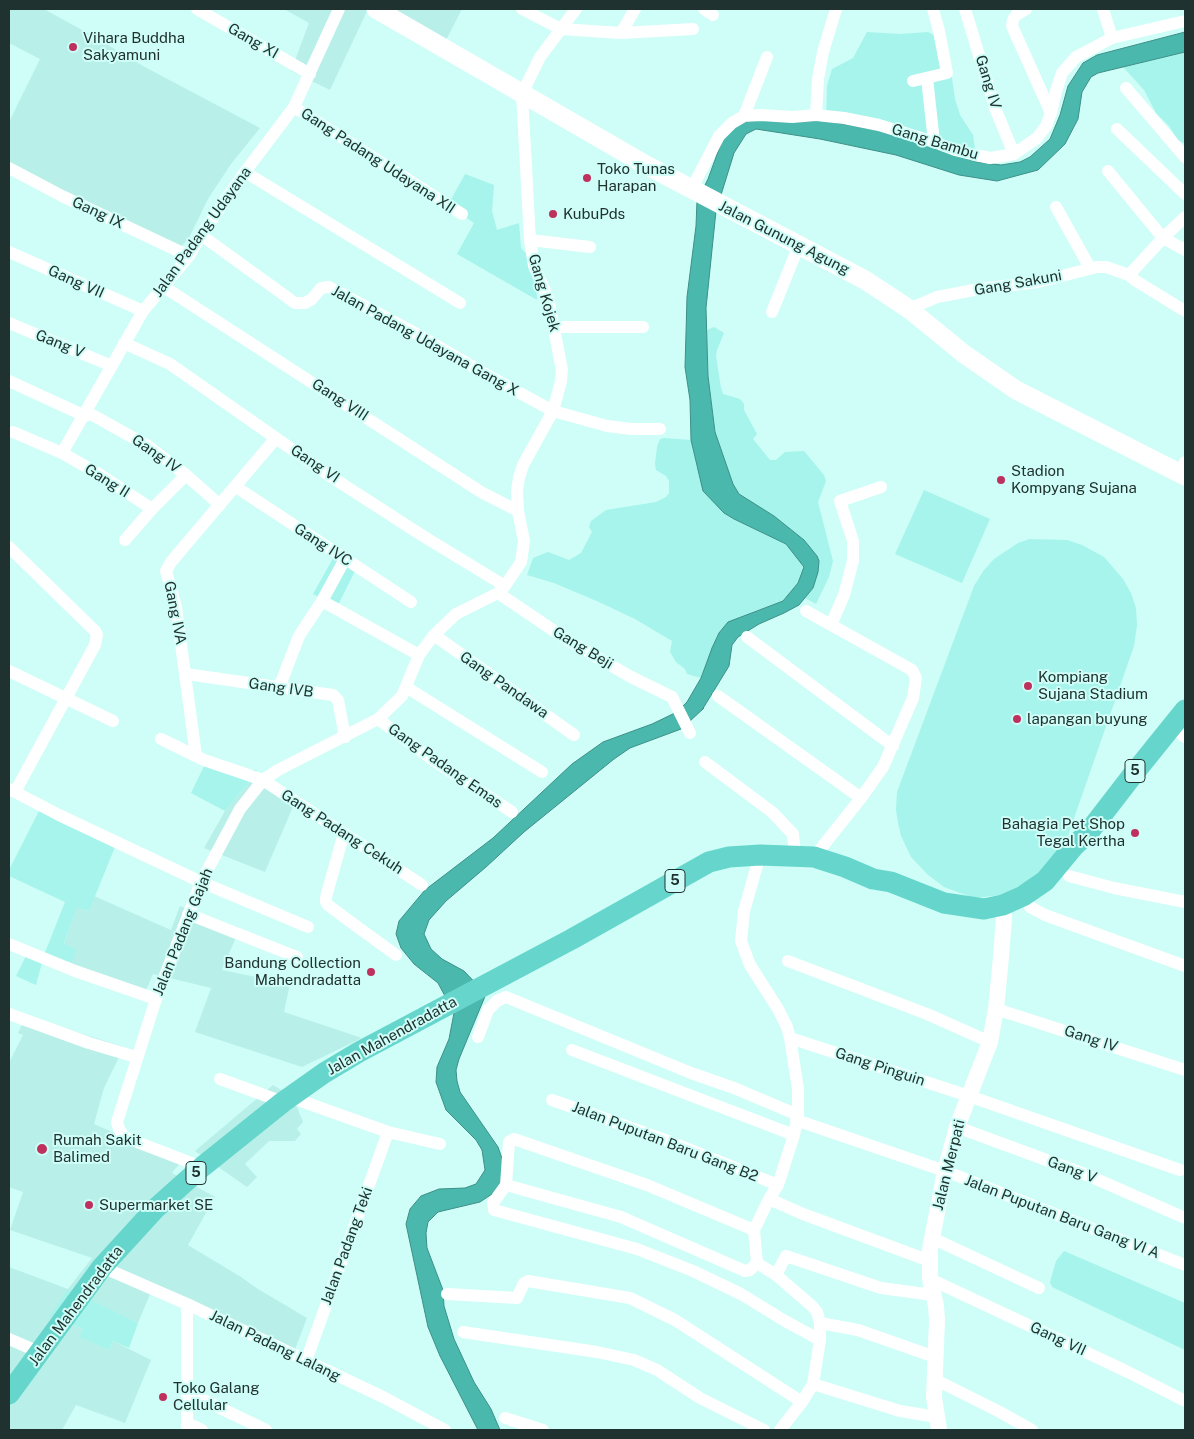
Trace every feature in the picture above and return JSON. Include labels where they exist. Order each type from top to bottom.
[{"type":"highway","name":"Jalan Mahendradatta","points":[[1003,912],[1045,881],[1074,846],[1088,834],[1135,772],[1178,732],[1185,710]]},
{"type":"highway","name":"Jalan Mahendradatta","points":[[9,1394],[102,1266],[155,1208],[286,1099],[359,1052],[436,1012],[709,862],[729,857],[760,855],[804,857],[845,867],[873,879],[884,893],[938,916],[971,920],[1030,907],[1056,890],[1069,876],[1084,851],[1088,834]]},
{"type":"main road","name":"Jalan Gunung Agung","points":[[376,9],[693,190],[856,275],[909,309],[964,354],[1016,390],[1184,471]]},
{"type":"street","name":"Gang XI","points":[[197,9],[310,74]]},
{"type":"street","name":"Jalan Padang Udayana","points":[[62,454],[143,311],[189,256],[201,235],[245,172],[294,107],[339,9]]},
{"type":"street","points":[[522,9],[561,29],[620,33],[693,29]]},
{"type":"street","points":[[522,94],[540,57],[576,9]]},
{"type":"street","points":[[620,33],[635,9]]},
{"type":"street","points":[[816,115],[818,79],[823,52],[836,9]]},
{"type":"street","points":[[914,81],[948,73],[940,31],[933,9]]},
{"type":"street","name":"Gang IV","points":[[965,9],[995,108],[1014,154]]},
{"type":"street","points":[[1026,9],[1019,12],[1013,20],[1012,26],[1051,113]]},
{"type":"street","points":[[1103,9],[1112,38]]},
{"type":"street","name":"Gang Bambu","points":[[744,116],[792,117],[816,115],[844,118],[879,125],[982,157],[990,158],[1014,154],[1037,138],[1046,126],[1060,80],[1067,66],[1076,57],[1112,38],[1185,21]]},
{"type":"street","points":[[693,190],[719,136],[732,123],[744,116],[767,57]]},
{"type":"street","points":[[927,78],[934,142]]},
{"type":"street","points":[[1126,88],[1185,157]]},
{"type":"street","name":"Gang Kojek","points":[[501,590],[520,562],[524,552],[524,541],[518,512],[518,478],[523,465],[554,411],[562,370],[548,298],[534,266],[530,240],[522,94]]},
{"type":"street","name":"Gang Padang Udayana XII","points":[[294,107],[462,214]]},
{"type":"street","points":[[1116,129],[1185,194]]},
{"type":"street","name":"Gang IX","points":[[9,168],[62,196],[189,256]]},
{"type":"street","points":[[245,172],[460,303]]},
{"type":"street","points":[[1108,172],[1163,238],[1185,250]]},
{"type":"street","points":[[1056,207],[1090,268]]},
{"type":"street","points":[[1129,275],[1185,217]]},
{"type":"street","name":"Jalan Padang Udayana Gang X","points":[[201,235],[296,303],[305,303],[312,299],[321,288],[329,287],[415,333],[487,376],[554,411]]},
{"type":"street","points":[[530,240],[590,247]]},
{"type":"street","points":[[772,312],[799,246]]},
{"type":"street","name":"Gang VII","points":[[9,252],[143,311]]},
{"type":"street","name":"Gang Sakuni","points":[[909,309],[936,297],[1038,282],[1090,268],[1106,268],[1129,275],[1185,311]]},
{"type":"street","name":"Gang VIII","points":[[164,287],[481,492],[518,512]]},
{"type":"street","name":"Gang V","points":[[9,323],[112,366]]},
{"type":"street","points":[[554,326],[643,327]]},
{"type":"street","name":"Gang VI","points":[[124,343],[170,364],[501,590]]},
{"type":"street","name":"Gang IV","points":[[9,381],[86,414],[138,440],[186,475],[220,505]]},
{"type":"street","points":[[554,411],[607,426],[632,429],[660,429]]},
{"type":"street","name":"Gang II","points":[[13,432],[62,454],[99,474],[152,509]]},
{"type":"street","name":"Gang IVA","points":[[196,756],[176,607],[166,571],[171,562],[276,438]]},
{"type":"street","points":[[125,540],[152,509],[186,475]]},
{"type":"street","name":"Gang IVC","points":[[236,486],[411,602]]},
{"type":"street","points":[[831,625],[844,595],[853,561],[853,541],[840,501],[881,487]]},
{"type":"street","points":[[9,548],[95,631],[97,636],[95,645],[66,698],[12,790],[201,882],[308,927]]},
{"type":"street","points":[[280,688],[299,636],[322,601],[344,559]]},
{"type":"street","name":"Jalan Padang Gajah","points":[[202,1167],[124,1137],[117,1122],[136,1057],[156,999],[201,882],[240,809],[262,780],[378,719],[396,703],[406,687],[419,655],[434,635],[456,614],[501,590]]},
{"type":"street","name":"Gang Beji","points":[[501,590],[569,641],[672,697],[690,733]]},
{"type":"street","points":[[322,601],[419,655]]},
{"type":"street","points":[[705,762],[772,812],[793,834],[804,857],[861,798],[883,767],[913,698],[916,682],[915,674],[909,668],[806,612]]},
{"type":"street","name":"Gang Pandawa","points":[[434,635],[574,735]]},
{"type":"street","points":[[747,637],[893,746]]},
{"type":"street","points":[[9,671],[113,721]]},
{"type":"street","name":"Gang IVB","points":[[186,674],[330,694],[336,697],[345,737]]},
{"type":"street","points":[[406,687],[542,772]]},
{"type":"street","points":[[718,696],[861,798]]},
{"type":"street","name":"Gang Padang Emas","points":[[378,719],[433,760],[512,812]]},
{"type":"street","points":[[161,739],[204,760],[262,780]]},
{"type":"street","name":"Gang Padang Cekuh","points":[[262,780],[422,885]]},
{"type":"street","points":[[344,833],[326,902],[396,955]]},
{"type":"street","points":[[506,1185],[621,1217],[745,1271],[750,1270],[757,1262],[754,1230],[778,1185],[794,1135],[798,1088],[790,1038],[783,1018],[750,965],[741,941],[744,911],[760,855]]},
{"type":"street","points":[[1069,876],[1114,888],[1185,902]]},
{"type":"street","points":[[1030,907],[1045,915],[1185,966]]},
{"type":"street","name":"Jalan Merpati","points":[[938,1423],[934,1379],[936,1320],[930,1261],[932,1238],[945,1172],[957,1127],[990,1042],[996,1009],[1003,912]]},
{"type":"street","points":[[188,914],[297,958]]},
{"type":"street","points":[[9,944],[156,999]]},
{"type":"street","points":[[788,961],[927,1014],[990,1042]]},
{"type":"street","name":"Jalan Puputan Baru Gang VI A","points":[[478,1037],[488,1010],[497,1001],[506,997],[691,1073],[734,1088],[797,1117],[1185,1265]]},
{"type":"street","name":"Gang IV","points":[[996,1009],[1185,1070]]},
{"type":"street","points":[[9,1014],[89,1043],[136,1057]]},
{"type":"street","name":"Gang Pinguin","points":[[790,1038],[969,1096],[1180,1170]]},
{"type":"street","points":[[572,1050],[794,1135]]},
{"type":"street","points":[[220,1079],[388,1132],[440,1144]]},
{"type":"street","name":"Jalan Puputan Baru Gang B2","points":[[552,1100],[671,1142],[778,1185]]},
{"type":"street","name":"Gang V","points":[[957,1127],[1088,1175],[1185,1218]]},
{"type":"street","name":"Jalan Padang Teki","points":[[306,1361],[388,1132]]},
{"type":"street","points":[[754,1230],[647,1185],[514,1139],[509,1142],[506,1185],[493,1203],[494,1210],[637,1249],[693,1271],[741,1294],[784,1321],[820,1340]]},
{"type":"street","points":[[769,1199],[802,1214],[930,1261]]},
{"type":"street","points":[[932,1238],[1039,1288]]},
{"type":"street","name":"Gang VII","points":[[776,1275],[786,1256],[881,1288],[932,1287],[1128,1372],[1185,1401]]},
{"type":"street","points":[[757,1262],[776,1275],[812,1306],[817,1312],[820,1323],[820,1340],[813,1384],[802,1402],[780,1430]]},
{"type":"street","name":"Jalan Padang Lalang","points":[[102,1266],[187,1304],[383,1398],[445,1430]]},
{"type":"street","points":[[446,1294],[517,1298],[524,1283],[528,1281],[630,1298],[676,1320],[802,1402]]},
{"type":"street","points":[[187,1304],[187,1427],[202,1430]]},
{"type":"street","points":[[820,1323],[845,1327],[874,1335],[935,1357]]},
{"type":"street","points":[[463,1332],[597,1352],[634,1360],[657,1370],[700,1398],[764,1430]]},
{"type":"street","points":[[9,1339],[39,1352]]},
{"type":"street","points":[[934,1379],[1032,1430]]},
{"type":"street","points":[[813,1384],[938,1423]]},
{"type":"street","points":[[188,1392],[266,1430]]},
{"type":"street","points":[[505,1418],[543,1430]]},
{"type":"shaded area","points":[[9,9],[44,9],[143,66],[260,128],[231,164],[208,199],[189,238],[176,252],[9,168],[9,122],[40,59],[9,43]]},
{"type":"shaded area","points":[[284,9],[368,9],[330,90],[291,71],[309,23]]},
{"type":"shaded area","points":[[373,9],[462,9],[443,46]]},
{"type":"shaded area","points":[[867,32],[900,34],[928,32],[938,37],[948,50],[955,99],[960,115],[973,135],[977,162],[951,153],[826,121],[827,86],[832,69],[853,58]]},
{"type":"shaded area","points":[[1185,32],[1185,52],[1098,73],[1091,77],[1082,92],[1078,119],[1065,144],[1038,170],[997,181],[959,175],[896,155],[820,139],[756,129],[746,134],[734,153],[716,211],[706,308],[708,376],[715,432],[733,484],[739,494],[774,516],[804,540],[819,561],[813,588],[799,605],[759,624],[738,637],[732,645],[729,666],[702,710],[681,729],[630,748],[614,759],[524,832],[446,901],[429,920],[424,934],[431,949],[442,959],[464,971],[486,994],[459,1059],[456,1070],[457,1081],[460,1092],[498,1147],[505,1167],[504,1179],[498,1190],[480,1202],[438,1212],[428,1222],[426,1233],[427,1248],[443,1290],[444,1306],[454,1339],[474,1382],[491,1409],[500,1430],[478,1430],[440,1356],[428,1327],[406,1224],[410,1209],[421,1196],[439,1189],[465,1188],[476,1184],[485,1170],[482,1150],[476,1140],[446,1110],[436,1082],[437,1067],[449,1039],[454,1013],[438,983],[414,964],[401,948],[396,934],[399,921],[425,890],[493,838],[572,764],[603,742],[652,724],[677,712],[687,702],[701,678],[719,633],[728,622],[783,601],[798,583],[804,567],[786,544],[724,513],[703,491],[691,440],[690,400],[685,367],[687,297],[696,226],[697,201],[708,179],[723,138],[740,122],[761,120],[826,121],[883,131],[977,162],[1001,165],[1020,162],[1030,157],[1050,139],[1060,115],[1068,86],[1083,63],[1097,55]]},
{"type":"shaded area","points":[[1185,52],[1185,144],[1178,140],[1169,126],[1156,113],[1144,90],[1123,67]]},
{"type":"shaded area","points":[[465,174],[494,185],[492,211],[497,230],[519,223],[521,248],[535,263],[537,300],[457,254],[474,223],[448,205]]},
{"type":"shaded area","points":[[714,327],[724,333],[716,356],[723,394],[740,399],[744,404],[744,410],[757,434],[753,439],[770,460],[776,460],[785,452],[804,451],[824,475],[826,481],[818,502],[833,561],[829,577],[816,604],[805,598],[813,588],[817,556],[804,540],[774,516],[741,496],[733,484],[715,432],[708,376],[707,330]]},
{"type":"shaded area","points":[[660,439],[691,440],[697,467],[724,513],[786,544],[805,567],[798,583],[783,601],[752,612],[706,663],[701,678],[687,674],[685,669],[676,662],[670,652],[672,641],[635,619],[554,583],[527,575],[533,558],[548,552],[569,560],[581,553],[592,532],[589,527],[591,521],[606,510],[656,502],[666,497],[669,493],[669,481],[666,476],[656,470],[655,464],[657,447]]},
{"type":"shaded area","points":[[924,490],[990,519],[962,583],[895,554]]},
{"type":"shaded area","name":"Kompiang Sujana Stadium","points":[[1030,539],[1067,540],[1082,545],[1104,557],[1123,579],[1131,593],[1136,608],[1137,625],[1134,646],[1064,847],[1044,872],[1002,895],[974,898],[944,887],[927,874],[911,857],[901,836],[898,823],[896,810],[897,792],[974,586],[994,559],[1018,543]]},
{"type":"shaded area","points":[[336,553],[357,567],[337,607],[313,594]]},
{"type":"shaded area","points":[[208,758],[248,770],[257,770],[225,811],[191,793]]},
{"type":"shaded area","points":[[254,776],[295,802],[265,872],[204,848],[225,811]]},
{"type":"shaded area","points":[[42,805],[117,842],[89,911],[77,907],[64,943],[76,950],[71,963],[44,955],[65,902],[9,876],[9,870]]},
{"type":"shaded area","points":[[94,896],[171,930],[180,906],[240,928],[222,970],[290,984],[284,1012],[362,1038],[302,1067],[195,1032],[211,988],[153,974],[145,993],[71,963],[64,944],[77,906],[88,911]]},
{"type":"shaded area","points":[[30,948],[44,955],[36,985],[16,976]]},
{"type":"shaded area","points":[[26,1016],[124,1047],[104,1088],[94,1124],[181,1162],[172,1173],[215,1197],[188,1245],[307,1318],[291,1360],[151,1292],[138,1323],[68,1290],[51,1316],[83,1329],[80,1337],[109,1350],[113,1341],[151,1360],[125,1423],[76,1405],[62,1430],[9,1430],[9,1267],[68,1289],[92,1258],[10,1230],[23,1192],[9,1187],[9,1063],[23,1035],[18,1033]]},
{"type":"shaded area","points":[[273,1085],[293,1097],[303,1122],[297,1129],[301,1134],[295,1141],[269,1141],[245,1164],[257,1177],[247,1187],[195,1151]]},
{"type":"shaded area","points":[[1064,1251],[1185,1303],[1185,1350],[1052,1287],[1050,1282],[1056,1261]]},
{"type":"shaded area","points":[[68,1289],[138,1323],[129,1348],[113,1341],[109,1350],[79,1337],[83,1329],[50,1316]]},
{"type":"place","name":"Vihara Buddha Sakyamuni","points":[[73,47]]},
{"type":"place","name":"Toko Tunas Harapan","points":[[587,178]]},
{"type":"place","name":"KubuPds","points":[[553,214]]},
{"type":"place","name":"Stadion Kompyang Sujana","points":[[1001,480]]},
{"type":"place","name":"Kompiang Sujana Stadium","points":[[1028,686]]},
{"type":"place","name":"lapangan buyung","points":[[1017,719]]},
{"type":"place","name":"Bahagia Pet Shop Tegal Kertha","points":[[1135,833]]},
{"type":"place","name":"Bandung Collection Mahendradatta","points":[[371,972]]},
{"type":"place","name":"Rumah Sakit Balimed","points":[[42,1149]]},
{"type":"place","name":"Supermarket SE","points":[[89,1205]]},
{"type":"place","name":"Toko Galang Cellular","points":[[163,1397]]}]
